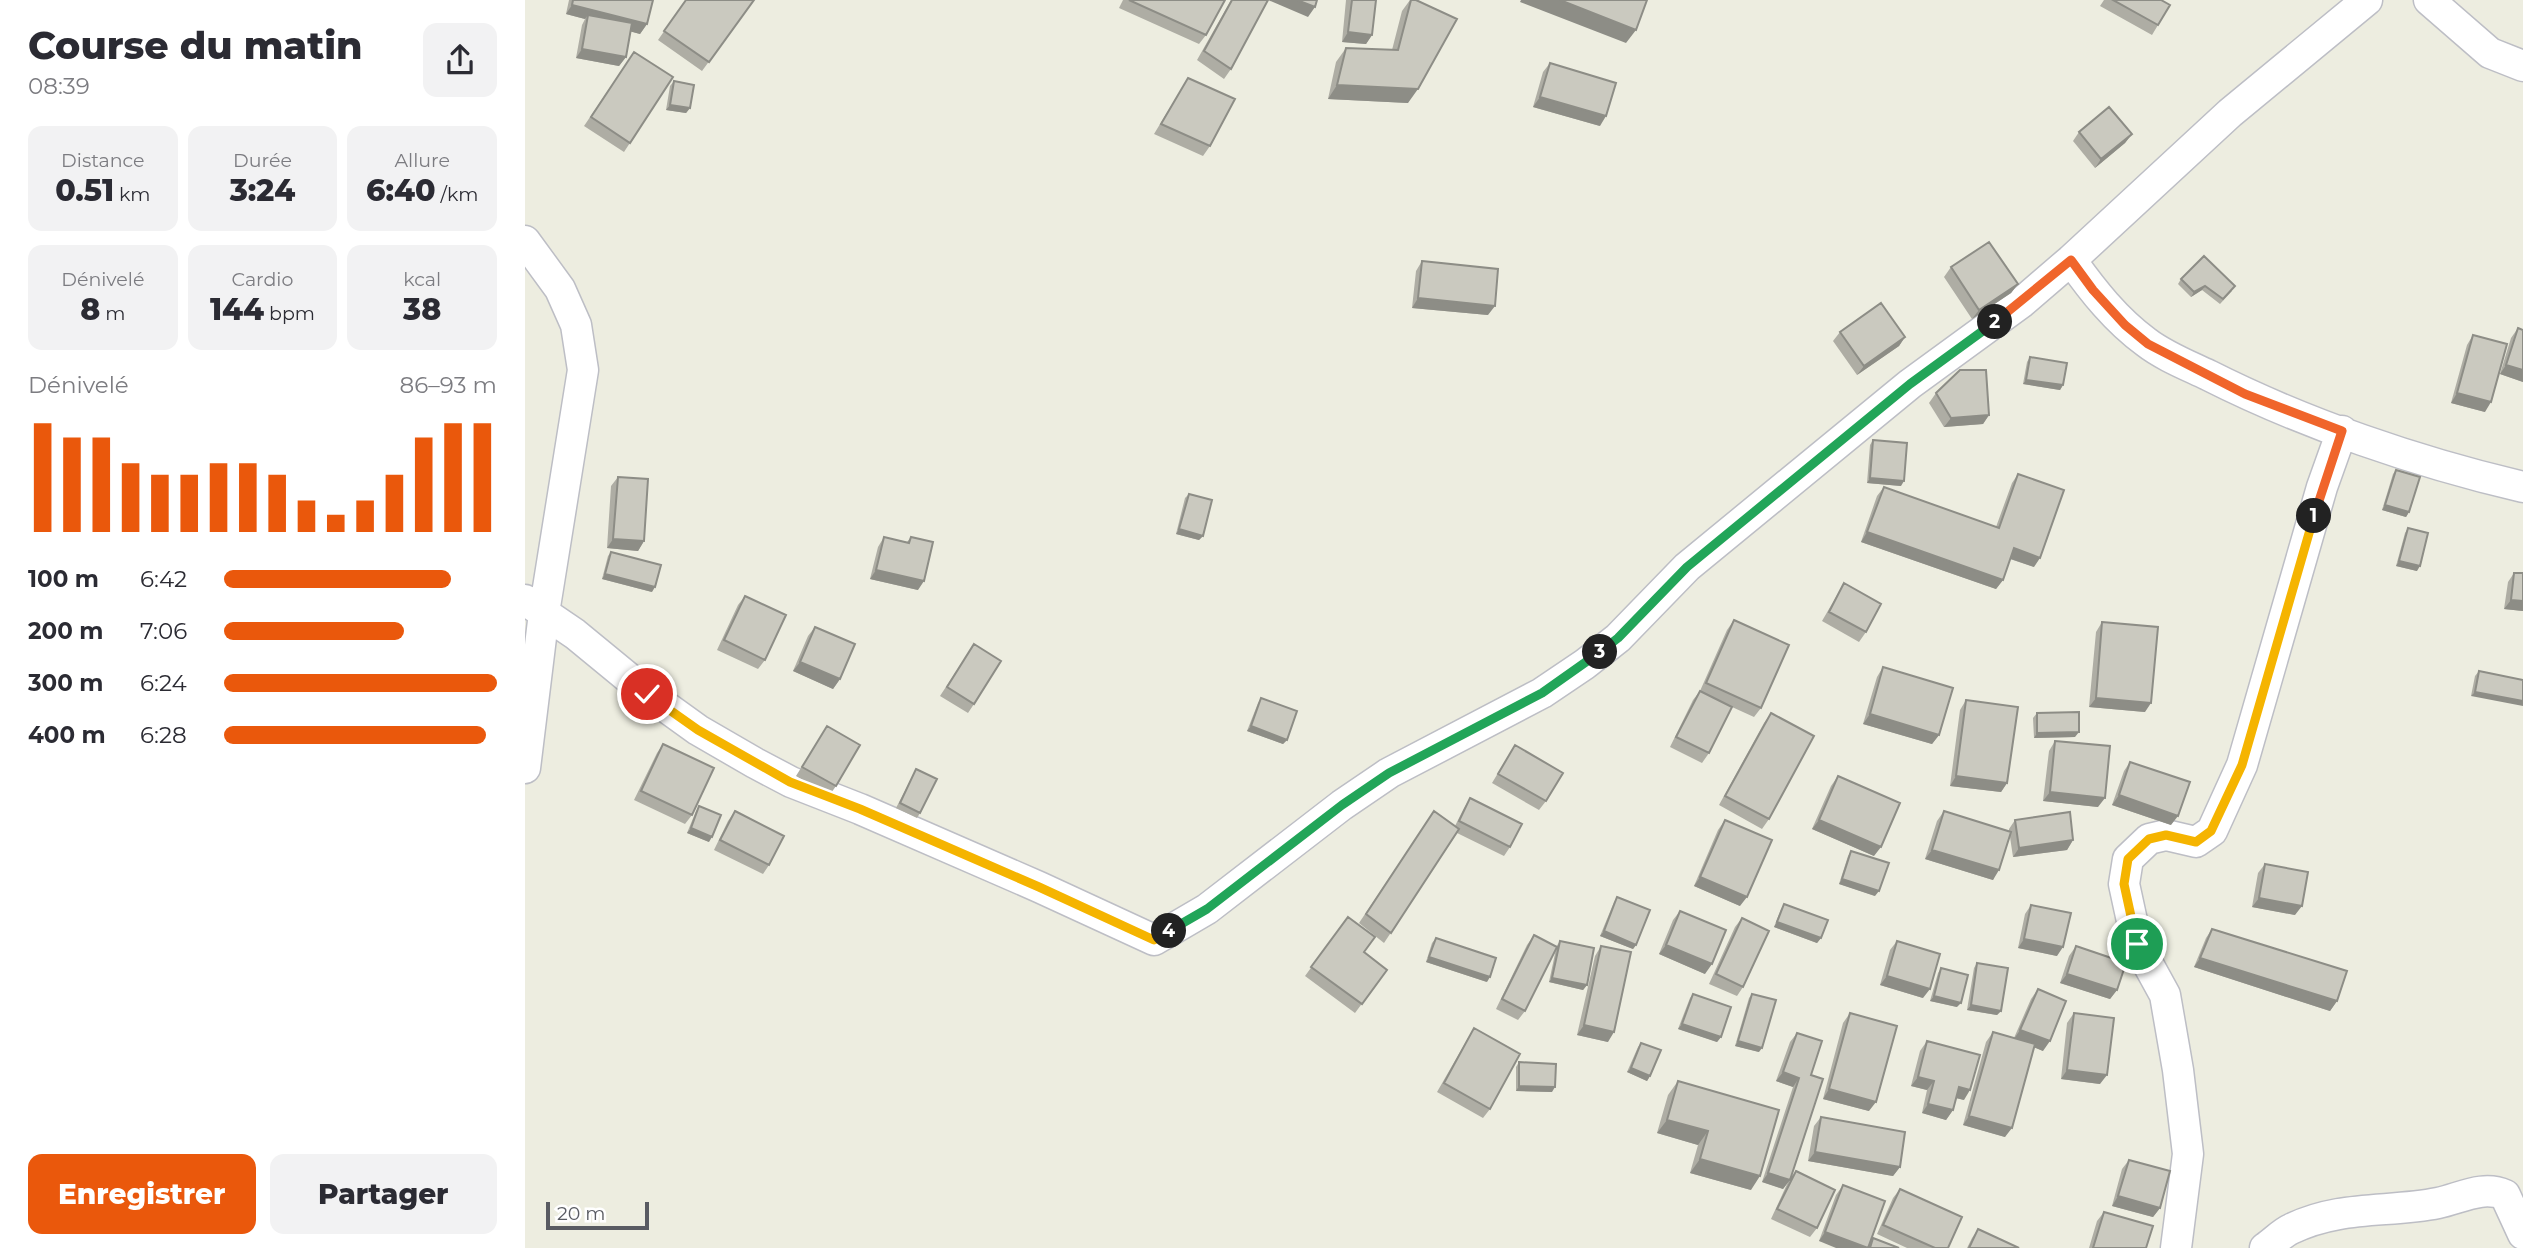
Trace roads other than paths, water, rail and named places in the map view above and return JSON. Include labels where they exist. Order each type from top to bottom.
[{"type":"street","points":[[535,607],[575,634],[647,694],[698,730],[790,782],[860,809],[1154,940],[1207,909],[1331,813],[1389,773],[1542,693],[1585,664],[1618,638],[1687,567],[1900,391],[2021,303],[2221,122],[2367,0]]},
{"type":"street","points":[[2430,0],[2490,53],[2523,66]]},
{"type":"street","points":[[525,241],[560,289],[576,325],[583,370],[535,607],[525,768]]},
{"type":"street","points":[[2071,260],[2093,290],[2125,325],[2148,344],[2245,394],[2342,431],[2476,475],[2523,487]]},
{"type":"street","points":[[2176,1248],[2187,1154],[2178,1070],[2165,995],[2137,944],[2124,884],[2128,859],[2149,839],[2166,835],[2196,842],[2211,831],[2242,765],[2322,487],[2342,431]]},
{"type":"street","points":[[2265,1248],[2289,1230],[2318,1218],[2353,1210],[2437,1203],[2485,1190],[2495,1190],[2505,1195],[2523,1234]]}]
